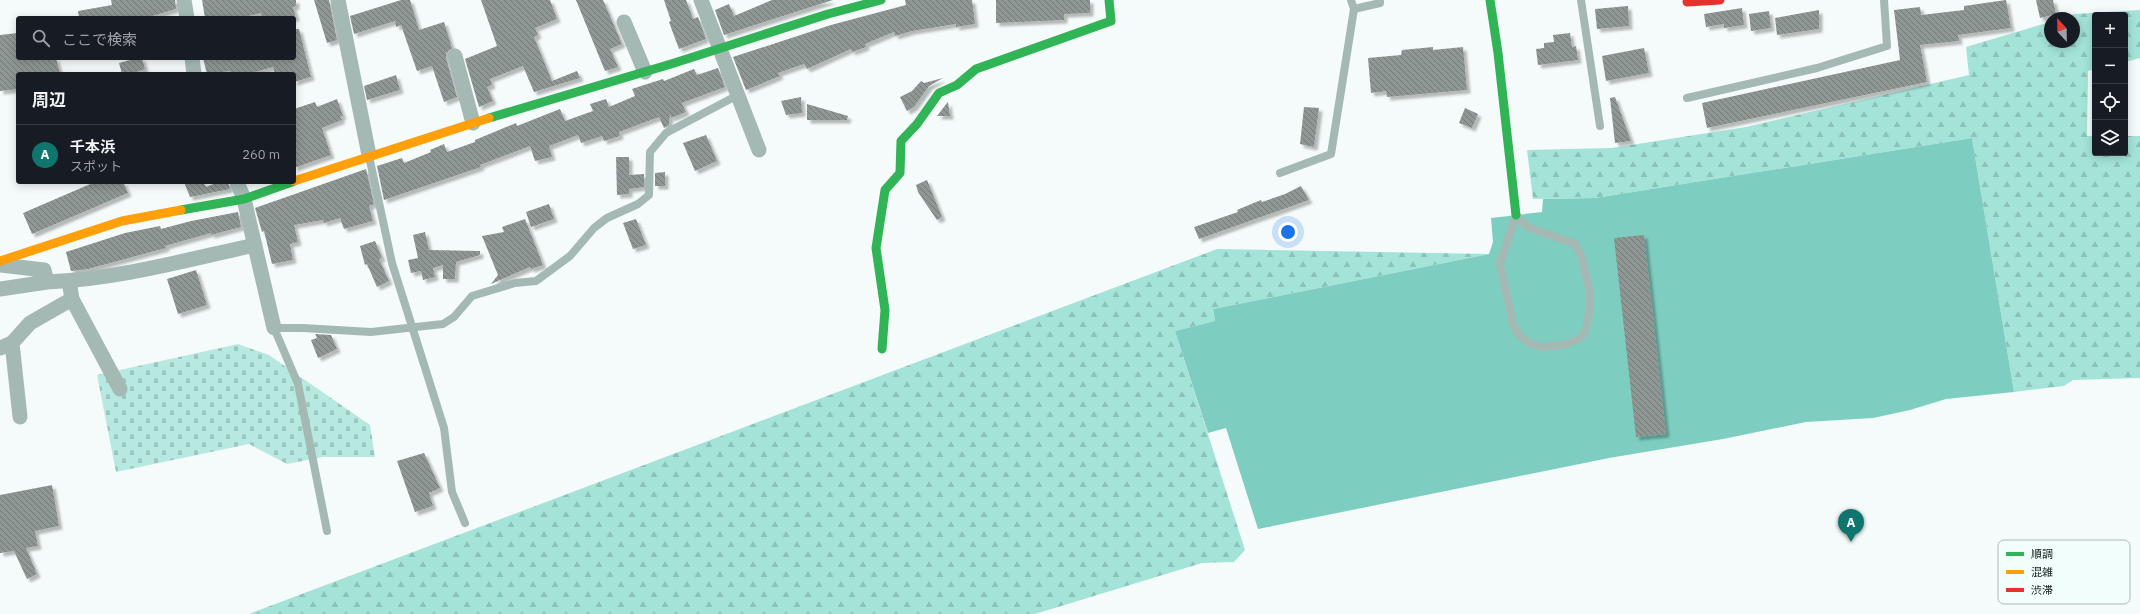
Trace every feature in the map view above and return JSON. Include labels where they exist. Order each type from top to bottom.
[{"type":"street","points":[[184,0],[187,16]]},
{"type":"street","points":[[338,0],[369,154]]},
{"type":"street","points":[[701,0],[759,150]]},
{"type":"street","points":[[296,181],[369,154],[645,72],[837,10],[881,0]]},
{"type":"street","points":[[882,349],[885,310],[876,248],[885,190],[900,173],[901,141],[917,124],[939,92],[957,85],[976,69],[1111,21],[1109,0]]},
{"type":"street","points":[[1490,0],[1498,52],[1516,215]]},
{"type":"street","points":[[1686,1],[1720,0]]},
{"type":"street","points":[[624,22],[645,72]]},
{"type":"street","points":[[455,56],[474,123]]},
{"type":"street","points":[[192,60],[194,72]]},
{"type":"street","points":[[238,184],[244,199],[274,328]]},
{"type":"street","points":[[0,261],[122,221],[244,199],[287,184]]},
{"type":"street","points":[[0,289],[47,282],[114,276],[255,245]]},
{"type":"street","points":[[0,265],[44,270],[47,282]]},
{"type":"street","points":[[69,281],[72,299],[120,389]]},
{"type":"street","points":[[20,417],[6,345],[30,323],[72,299]]},
{"type":"lane","points":[[1280,173],[1331,154],[1354,9],[1351,0]]},
{"type":"lane","points":[[1354,9],[1380,3],[1380,0]]},
{"type":"lane","points":[[1581,0],[1600,126]]},
{"type":"lane","points":[[1687,98],[1817,68],[1887,46],[1884,0]]},
{"type":"lane","points":[[327,532],[298,384],[274,328],[371,332],[413,329],[443,324],[454,317],[472,296],[515,283],[536,281],[570,256],[594,228],[607,218],[638,204],[649,195],[650,152],[666,133],[738,95]]},
{"type":"lane","points":[[369,154],[392,263],[444,428],[452,492],[465,523]]},
{"type":"lane","points":[[1516,215],[1528,227],[1575,244],[1582,258],[1589,289],[1590,308],[1586,333],[1577,340],[1563,345],[1540,347],[1529,343],[1519,334],[1513,324],[1500,264],[1516,215]]},
{"type":"green space","points":[[2140,10],[2140,58],[2128,61],[2128,12],[2107,12]]},
{"type":"green space","points":[[2092,13],[2092,70],[2088,71],[2087,136],[2092,136],[2092,156],[2128,156],[2128,136],[2140,136],[2140,378],[2073,380],[2064,386],[2014,392],[1972,138],[1595,198],[1533,199],[1527,150],[1612,148],[1746,127],[1969,75],[1966,47],[2044,24],[2044,48],[2080,48],[2080,14]]},
{"type":"green space","points":[[1217,249],[1489,254],[1213,309],[1215,321],[1175,331],[1245,550],[1234,562],[1202,563],[1035,614],[249,614]]},
{"type":"green space","points":[[238,344],[269,355],[370,425],[375,457],[323,457],[287,464],[249,444],[116,472],[97,375]]},
{"type":"shaded area","points":[[1972,138],[2014,392],[1946,399],[1910,410],[1873,418],[1806,422],[1723,439],[1609,458],[1258,529],[1226,428],[1208,433],[1175,331],[1215,321],[1213,309],[1489,254],[1493,242],[1491,218],[1542,212],[1543,199],[1595,198]]},
{"type":"building","points":[[111,0],[175,0],[176,9],[152,16],[79,16],[78,11],[112,5]]},
{"type":"building","points":[[202,0],[296,0],[296,6],[293,7],[295,16],[262,16],[261,13],[248,16],[205,16]]},
{"type":"building","points":[[314,0],[329,0],[337,40],[327,43]]},
{"type":"building","points":[[401,0],[410,0],[419,30],[444,22],[452,48],[446,53],[446,58],[457,97],[444,102],[432,66],[417,71],[401,25],[396,27],[395,21],[354,34],[350,16]]},
{"type":"building","points":[[481,0],[550,0],[557,19],[535,28],[538,35],[534,37],[552,81],[577,71],[580,78],[534,92],[523,66],[490,79],[492,85],[487,87],[493,101],[479,107],[465,59],[497,46]]},
{"type":"building","points":[[576,0],[603,0],[622,44],[610,49],[618,67],[605,71]]},
{"type":"building","points":[[664,0],[686,0],[693,19],[698,17],[706,39],[679,49],[669,22],[671,21]]},
{"type":"building","points":[[772,0],[833,0],[724,35],[715,10],[729,4],[734,16]]},
{"type":"building","points":[[905,0],[972,0],[975,24],[956,27],[956,24],[912,31],[895,36],[894,32],[865,44],[866,47],[852,52],[851,49],[807,69],[804,64],[778,73],[780,76],[746,90],[733,57],[831,25],[906,5]]},
{"type":"building","points":[[996,0],[1090,0],[1090,13],[1064,14],[1064,20],[996,23]]},
{"type":"building","points":[[2006,0],[2011,28],[1958,35],[1959,41],[1920,45],[1927,82],[1707,128],[1702,103],[1900,60],[1894,10],[1920,7],[1921,15],[1964,10],[1964,6]]},
{"type":"building","points":[[2036,0],[2053,0],[2056,12],[2044,12],[2044,17],[2040,18]]},
{"type":"building","points":[[1628,6],[1629,26],[1597,29],[1595,9]]},
{"type":"building","points":[[1742,8],[1744,25],[1724,28],[1724,24],[1706,27],[1704,14]]},
{"type":"building","points":[[1819,10],[1819,29],[1777,35],[1775,18]]},
{"type":"building","points":[[1769,11],[1771,28],[1751,31],[1749,14]]},
{"type":"building","points":[[296,29],[299,29],[311,77],[296,81],[296,72],[274,72],[273,67],[255,72],[206,72],[204,60],[296,60]]},
{"type":"building","points":[[16,33],[16,60],[56,60],[60,72],[16,72],[16,89],[0,91],[0,35]]},
{"type":"building","points":[[1570,33],[1572,47],[1576,46],[1578,60],[1538,65],[1536,49],[1544,48],[1544,43],[1554,42],[1553,35]]},
{"type":"building","points":[[1433,47],[1433,50],[1463,47],[1467,90],[1387,97],[1386,91],[1371,93],[1368,58],[1401,55],[1402,50]]},
{"type":"building","points":[[1644,48],[1649,73],[1606,81],[1602,56]]},
{"type":"building","points":[[130,60],[143,60],[145,69],[136,72],[121,72],[119,63]]},
{"type":"building","points":[[718,68],[725,87],[682,103],[686,112],[671,118],[670,114],[669,125],[664,128],[659,117],[619,132],[620,136],[604,141],[602,136],[581,143],[578,135],[549,146],[552,157],[535,161],[530,146],[480,165],[481,167],[384,200],[377,166],[402,158],[404,163],[431,152],[430,150],[444,144],[447,152],[475,142],[475,140],[516,123],[517,126],[560,109],[565,121],[593,111],[590,104],[606,99],[609,107],[635,96],[632,89],[663,79],[664,81],[694,69],[697,75]]},
{"type":"building","points":[[396,75],[400,90],[367,100],[364,86]]},
{"type":"building","points":[[943,78],[929,86],[914,107],[907,111],[900,97],[912,91],[921,81],[924,83]]},
{"type":"building","points":[[801,97],[802,113],[786,115],[781,101]]},
{"type":"building","points":[[1615,97],[1631,141],[1615,143],[1610,98]]},
{"type":"building","points":[[337,99],[343,116],[340,117],[342,120],[322,128],[331,155],[296,167],[296,108],[315,102],[317,107]]},
{"type":"building","points":[[948,102],[950,116],[937,116],[947,103]]},
{"type":"building","points":[[807,104],[848,116],[847,120],[807,120]]},
{"type":"building","points":[[1304,107],[1319,108],[1314,147],[1300,144]]},
{"type":"building","points":[[1465,108],[1478,114],[1472,128],[1459,123]]},
{"type":"building","points":[[706,135],[717,161],[695,171],[683,143]]},
{"type":"building","points":[[616,157],[629,157],[629,175],[644,174],[644,187],[629,189],[629,194],[617,195]]},
{"type":"building","points":[[366,169],[374,204],[369,206],[373,221],[344,229],[340,218],[324,223],[323,220],[294,225],[298,242],[290,244],[293,260],[272,264],[264,231],[262,232],[255,208]]},
{"type":"building","points":[[665,172],[665,186],[655,186],[655,173]]},
{"type":"building","points":[[927,180],[942,217],[937,220],[918,192],[916,185]]},
{"type":"building","points":[[90,184],[124,184],[128,193],[32,234],[23,213]]},
{"type":"building","points":[[185,184],[204,184],[206,187],[213,184],[229,184],[230,189],[190,197]]},
{"type":"building","points":[[1301,186],[1309,200],[1199,239],[1194,227],[1238,212],[1237,210],[1261,200],[1262,202],[1285,194]]},
{"type":"building","points":[[549,204],[554,219],[531,227],[526,212]]},
{"type":"building","points":[[238,212],[241,227],[211,235],[211,233],[165,246],[166,248],[88,269],[71,271],[66,252],[125,233],[160,226],[161,229],[191,221]]},
{"type":"building","points":[[525,219],[543,265],[531,269],[530,267],[491,284],[498,275],[482,236],[504,232],[502,227]]},
{"type":"building","points":[[636,219],[646,245],[633,249],[623,223]]},
{"type":"building","points":[[425,232],[429,250],[480,251],[480,255],[456,262],[455,279],[443,279],[443,265],[433,268],[435,277],[423,280],[421,271],[411,273],[408,260],[418,258],[413,235]]},
{"type":"building","points":[[1644,235],[1666,434],[1636,437],[1614,238]]},
{"type":"building","points":[[375,241],[382,258],[379,259],[389,281],[377,287],[367,264],[365,265],[360,246]]},
{"type":"building","points":[[196,270],[207,305],[178,314],[167,279]]},
{"type":"building","points":[[315,334],[331,335],[337,349],[318,358],[311,340],[317,338]]},
{"type":"building","points":[[424,453],[440,488],[429,493],[433,506],[415,512],[397,461]]},
{"type":"building","points":[[52,485],[59,526],[35,531],[38,546],[26,548],[37,574],[27,579],[14,551],[0,553],[0,495]]},
{"type":"traffic: fast","points":[[489,118],[671,64],[828,14],[881,0]]},
{"type":"traffic: fast","points":[[882,349],[885,310],[876,248],[885,190],[900,173],[901,141],[917,124],[939,93],[957,85],[976,69],[1111,21],[1109,0]]},
{"type":"traffic: fast","points":[[1490,0],[1498,53],[1516,215]]},
{"type":"traffic: fast","points":[[181,210],[244,199],[286,184]]},
{"type":"traffic: slow","points":[[296,180],[489,118]]},
{"type":"traffic: slow","points":[[0,261],[122,221],[181,210]]},
{"type":"traffic: jam","points":[[1687,2],[1720,0]]},
{"type":"place","name":"千本浜","points":[[1851,542]]}]
